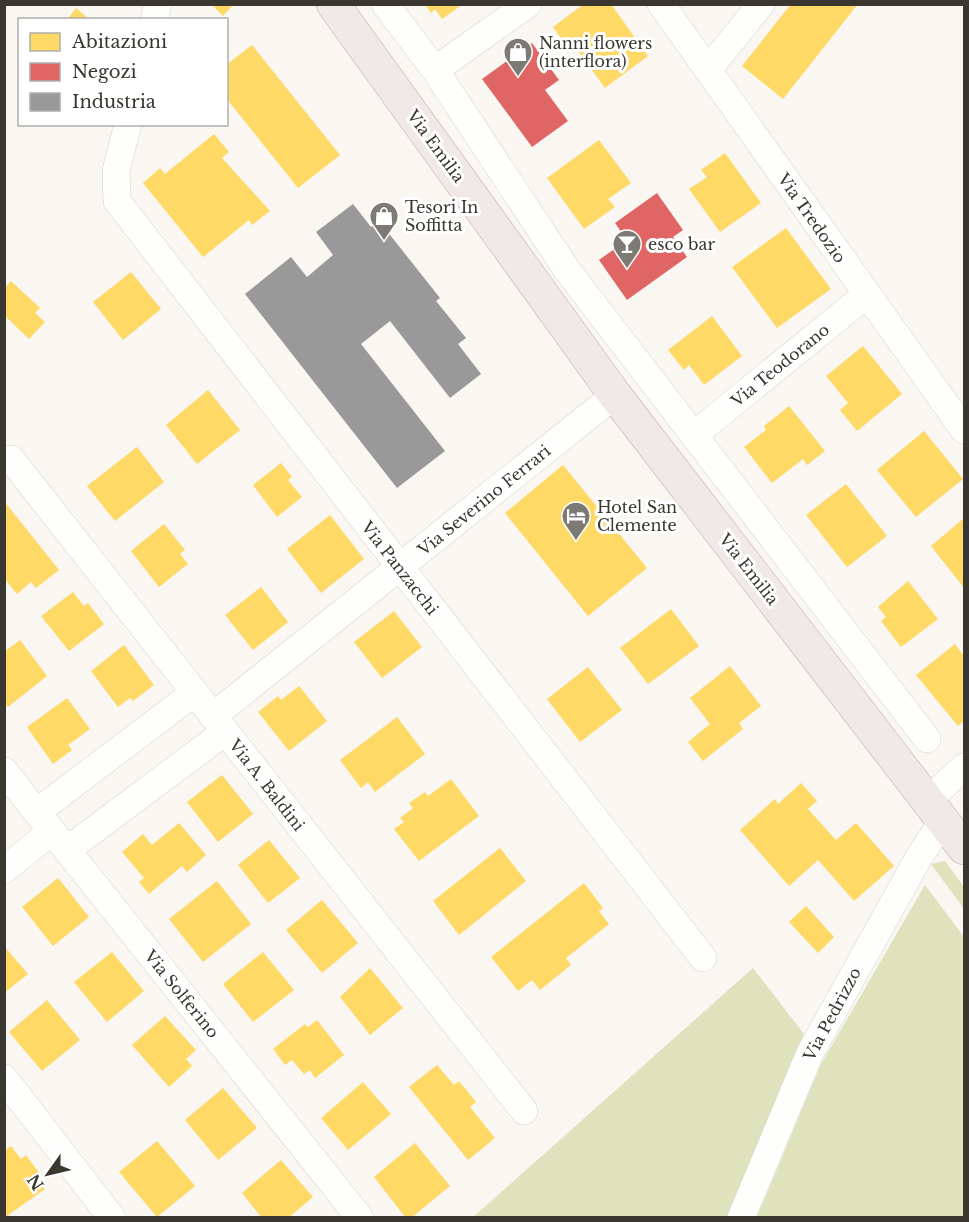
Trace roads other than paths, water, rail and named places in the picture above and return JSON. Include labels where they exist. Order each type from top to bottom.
[{"type":"main road","name":"Via Emilia","points":[[333,4],[615,395],[964,848]]},
{"type":"street","points":[[385,4],[435,70],[567,270],[927,739]]},
{"type":"street","points":[[435,70],[528,4]]},
{"type":"street","name":"Via Tredozio","points":[[661,4],[964,430]]},
{"type":"street","points":[[708,70],[761,4]]},
{"type":"street","name":"Via Panzacchi","points":[[127,126],[116,171],[117,201],[703,958]]},
{"type":"street","points":[[538,288],[567,270]]},
{"type":"street","name":"Via Teodorano","points":[[694,435],[866,295]]},
{"type":"street","name":"Via Severino Ferrari","points":[[52,831],[219,724],[399,567],[615,395]]},
{"type":"street","name":"Via A. Baldini","points":[[11,459],[524,1111]]},
{"type":"street","name":"Via Severino Ferrari","points":[[4,870],[52,831],[194,693]]},
{"type":"street","name":"Via Pedrizzo","points":[[741,1218],[810,1053],[919,857],[935,811],[964,767]]},
{"type":"street","name":"Via Solferino","points":[[4,771],[360,1218]]},
{"type":"street","points":[[4,1078],[112,1218]]},
{"type":"place","name":"Nanni flowers (interflora)","points":[[518,78]]},
{"type":"place","name":"Tesori In Soffitta","points":[[384,242]]},
{"type":"place","name":"esco bar","points":[[627,270]]},
{"type":"place","name":"Hotel San Clemente","points":[[576,542]]}]
